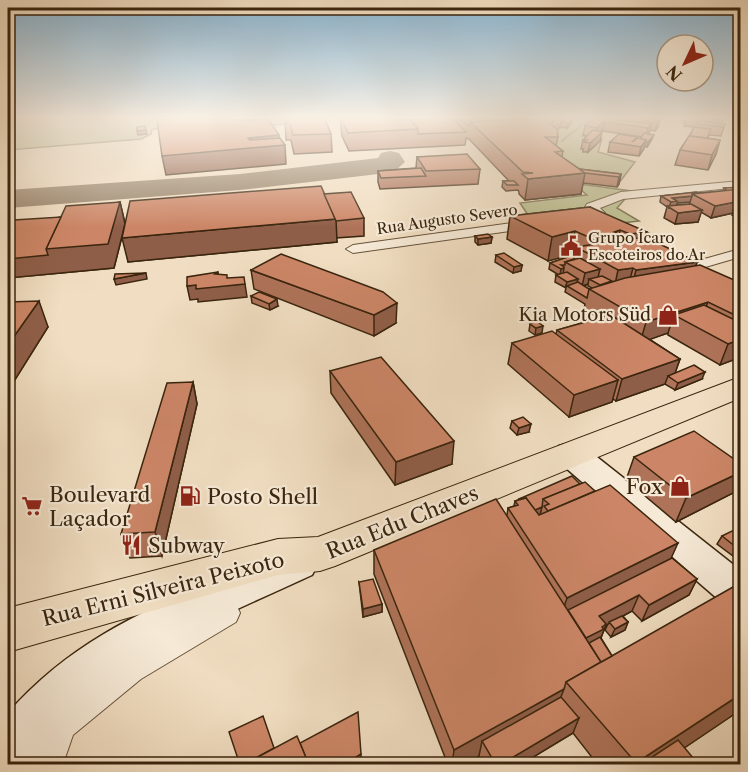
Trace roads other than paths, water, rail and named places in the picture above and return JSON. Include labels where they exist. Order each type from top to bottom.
[{"type":"main road","name":"Rua Edu Chaves","points":[[313,557],[741,387]]},
{"type":"main road","points":[[571,454],[741,593]]},
{"type":"main road","name":"Rua Erni Silveira Peixoto","points":[[8,630],[278,557],[313,557]]},
{"type":"main road","points":[[8,752],[29,723],[55,697],[89,668],[142,633],[313,557]]},
{"type":"street","points":[[570,219],[590,217],[600,213],[591,207],[621,196],[741,184]]},
{"type":"street","points":[[590,217],[611,227]]},
{"type":"street","name":"Rua Augusto Severo","points":[[352,249],[549,222]]},
{"type":"street","points":[[713,274],[690,263],[741,253]]},
{"type":"street","name":"Rua Edu Chaves","points":[[45,765],[60,724],[130,668],[151,654],[289,578],[313,557]]},
{"type":"place","name":"Grupo Ícaro Escoteiros do Ar","points":[[571,246]]},
{"type":"place","name":"Kia Motors Süd","points":[[668,315]]},
{"type":"place","name":"Fox","points":[[680,486]]},
{"type":"place","name":"Posto Shell","points":[[190,496]]},
{"type":"place","name":"Boulevard Laçador","points":[[32,506]]},
{"type":"place","name":"Subway","points":[[131,545]]}]
